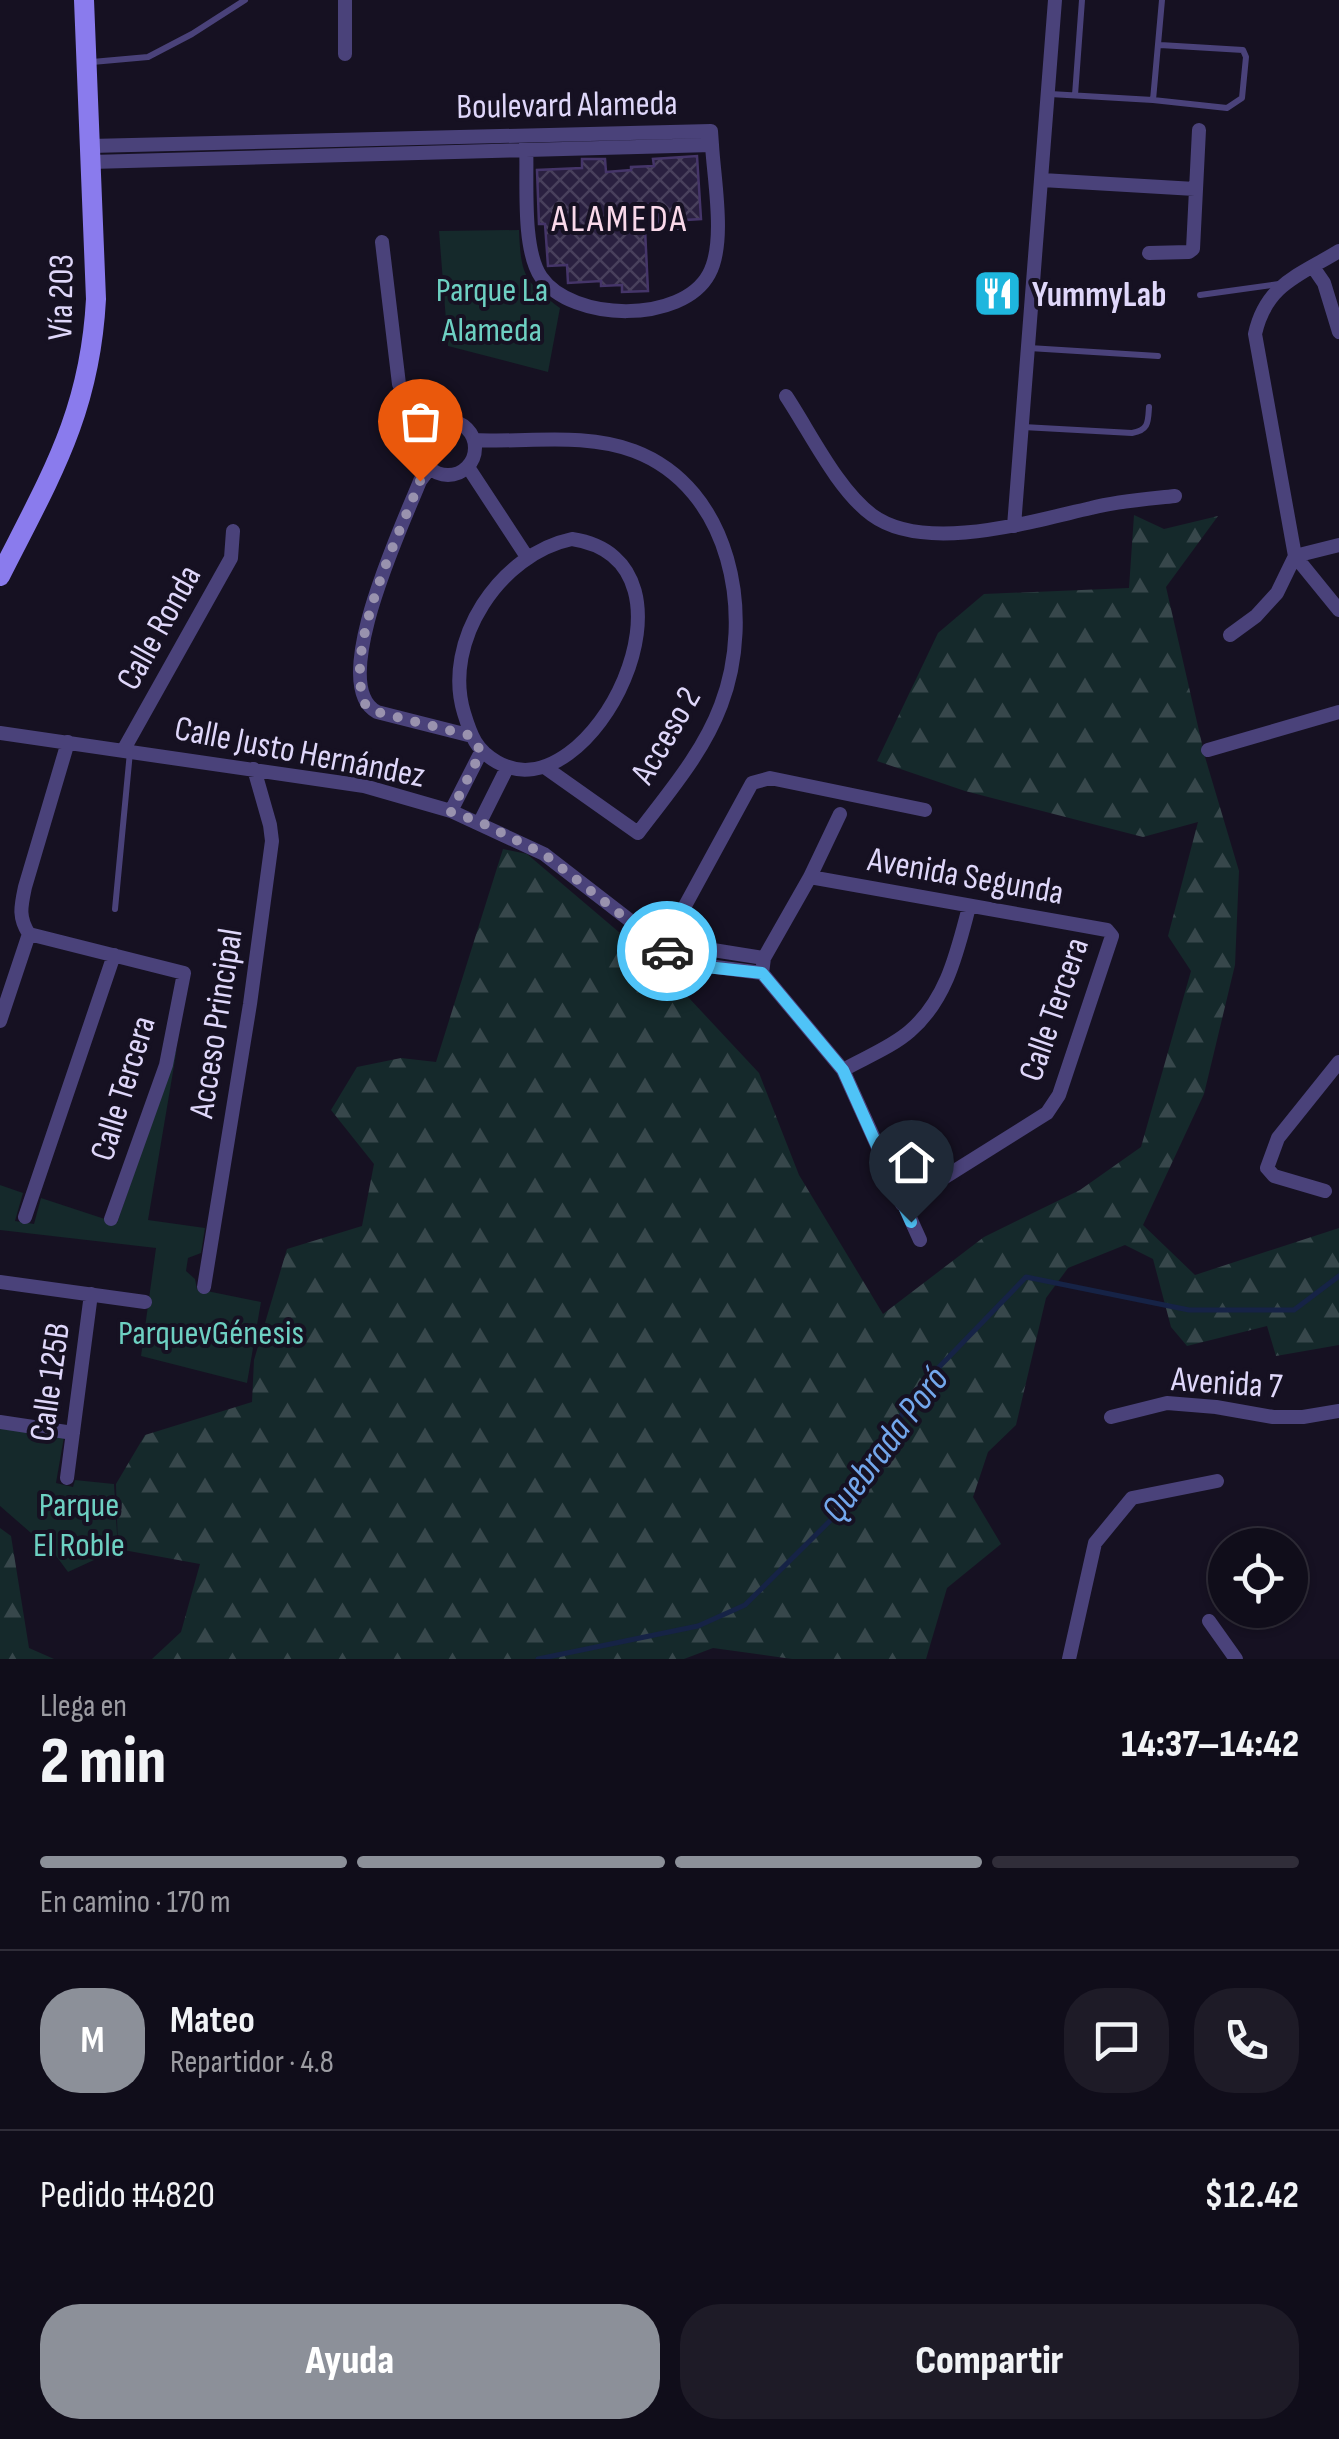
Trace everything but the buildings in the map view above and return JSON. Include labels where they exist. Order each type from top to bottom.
[{"type":"main road","name":"Vía 203","points":[[0,576],[67,442],[94,347],[96,299],[84,0]]},
{"type":"street","points":[[344,54],[345,0]]},
{"type":"street","points":[[1014,526],[1055,0]]},
{"type":"street","points":[[1149,253],[1194,250],[1199,130]]},
{"type":"street","points":[[243,141],[243,158]]},
{"type":"street","name":"Boulevard Alameda","points":[[91,154],[243,141],[388,146]]},
{"type":"street","name":"Boulevard Alameda","points":[[91,154],[243,158],[388,146],[526,142],[712,145],[717,242],[716,258],[708,276],[691,294],[667,306],[622,310],[584,307],[558,295],[540,275],[530,247],[526,142]]},
{"type":"street","points":[[1042,180],[1196,190]]},
{"type":"street","points":[[382,242],[399,384],[414,413],[429,428]]},
{"type":"street","points":[[1339,254],[1280,284],[1258,320],[1255,334],[1295,556],[1339,610]]},
{"type":"street","points":[[1313,267],[1324,283],[1339,332]]},
{"type":"street","points":[[786,396],[850,494],[873,516],[899,528],[979,532],[1092,507],[1175,496]]},
{"type":"street","points":[[446,420],[456,421],[475,440],[475,454],[468,467],[453,475],[430,468],[424,461],[421,444],[429,428],[446,420]]},
{"type":"street","name":"Acceso 2","points":[[475,440],[598,441],[634,450],[655,461],[696,496],[713,521],[734,580],[731,672],[720,708],[701,748],[638,833],[546,768]]},
{"type":"street","points":[[468,467],[527,556]]},
{"type":"street","points":[[430,468],[420,481],[368,614],[359,677],[361,696],[366,706],[377,712],[472,736]]},
{"type":"street","name":"Calle Ronda","points":[[127,750],[231,558],[232,530]]},
{"type":"street","points":[[572,540],[590,542],[622,562],[632,578],[636,598],[635,643],[631,666],[616,697],[575,748],[546,768],[507,768],[481,752],[472,736],[460,700],[460,668],[470,631],[487,598],[507,572],[527,556],[572,540]]},
{"type":"street","points":[[1295,556],[1339,545]]},
{"type":"street","points":[[1230,634],[1256,616],[1277,593],[1295,556]]},
{"type":"street","points":[[1208,750],[1339,712]]},
{"type":"street","name":"Calle Justo Hernández","points":[[0,732],[364,786],[451,812],[544,854],[685,963],[763,966]]},
{"type":"street","points":[[25,1217],[114,955],[29,934],[21,922],[20,912],[68,742]]},
{"type":"street","points":[[451,812],[481,752]]},
{"type":"street","points":[[480,822],[507,768]]},
{"type":"street","name":"Acceso Principal","points":[[204,1288],[272,841],[254,769]]},
{"type":"street","points":[[662,948],[752,783],[761,778],[925,810]]},
{"type":"street","points":[[763,966],[840,814]]},
{"type":"street","name":"Avenida Segunda","points":[[810,877],[1112,932]]},
{"type":"street","points":[[843,1070],[908,1033],[928,1012],[954,962],[969,906]]},
{"type":"street","points":[[670,931],[763,966],[843,1070],[920,1240]]},
{"type":"street","name":"Calle Tercera","points":[[902,1204],[1047,1114],[1059,1095],[1112,932]]},
{"type":"street","points":[[0,1021],[29,934]]},
{"type":"street","name":"Calle Tercera","points":[[111,1218],[166,1065],[184,973],[114,955]]},
{"type":"street","points":[[1325,1191],[1274,1176],[1267,1168],[1278,1138],[1339,1062]]},
{"type":"street","points":[[0,1282],[145,1302]]},
{"type":"street","name":"Calle 125B","points":[[67,1478],[92,1294]]},
{"type":"street","name":"Avenida 7","points":[[1111,1417],[1167,1404],[1216,1407],[1272,1417],[1339,1412]]},
{"type":"street","points":[[0,1422],[73,1432]]},
{"type":"street","points":[[1068,1659],[1095,1542],[1132,1498],[1217,1480]]},
{"type":"street","points":[[1214,1628],[1236,1659]]},
{"type":"lane","points":[[86,62],[148,57],[245,0]]},
{"type":"lane","points":[[1075,95],[1082,0]]},
{"type":"lane","points":[[1153,100],[1162,0]]},
{"type":"lane","points":[[1049,94],[1227,108],[1242,98],[1246,56],[1243,50],[1160,45]]},
{"type":"lane","points":[[1200,295],[1280,284]]},
{"type":"lane","points":[[1028,348],[1158,356]]},
{"type":"lane","points":[[1022,427],[1143,431],[1148,426],[1150,407]]},
{"type":"lane","points":[[115,908],[127,750]]},
{"type":"green space","name":"Parque La Alameda","points":[[519,230],[527,276],[560,308],[548,372],[448,346],[439,231]]},
{"type":"green space","points":[[1134,515],[1164,529],[1218,516],[1166,587],[1205,757],[1239,871],[1235,965],[1204,1094],[1143,1225],[1195,1275],[1339,1228],[1339,1345],[1276,1356],[1267,1326],[1187,1346],[1171,1327],[1153,1259],[1125,1245],[1068,1268],[1046,1298],[1016,1425],[988,1452],[973,1497],[1001,1544],[947,1588],[926,1659],[792,1659],[713,1648],[684,1659],[152,1659],[181,1632],[200,1564],[118,1549],[116,1484],[145,1435],[252,1402],[254,1360],[287,1249],[362,1226],[374,1164],[331,1110],[357,1067],[401,1058],[436,1062],[503,849],[527,854],[660,967],[759,1073],[799,1175],[883,1314],[984,1237],[1080,1190],[1141,1147],[1191,971],[1168,936],[1198,822],[1143,837],[965,791],[877,761],[938,633],[984,594],[1129,588]]},
{"type":"green space","name":"ParquevGénesis","points":[[177,1048],[148,1220],[205,1228],[201,1253],[188,1258],[186,1271],[195,1279],[197,1289],[261,1302],[247,1383],[141,1356],[156,1248],[0,1230],[0,1185],[23,1193],[15,1221],[34,1224],[41,1198],[117,1223]]},
{"type":"green space","name":"Parque El Roble","points":[[0,1427],[64,1437],[56,1483],[73,1487],[75,1480],[114,1484],[118,1549],[68,1572],[54,1553],[0,1506]]},
{"type":"green space","points":[[0,1528],[11,1536],[29,1648],[54,1659],[0,1659]]},
{"type":"waterway","name":"Quebrada Poró","points":[[538,1659],[698,1626],[745,1605],[858,1493],[914,1393],[1026,1277],[1189,1310],[1294,1310],[1339,1276]]},
{"type":"way so far","points":[[420,481],[368,614],[359,677],[366,706],[472,736],[481,752],[451,812],[544,854],[667,951]]},
{"type":"place","name":"YummyLab","points":[[997,294]]},
{"type":"district","name":"ALAMEDA","points":[[620,218]]},
{"type":"route","points":[[667,951],[697,966],[762,973],[843,1070],[911,1222]]}]
